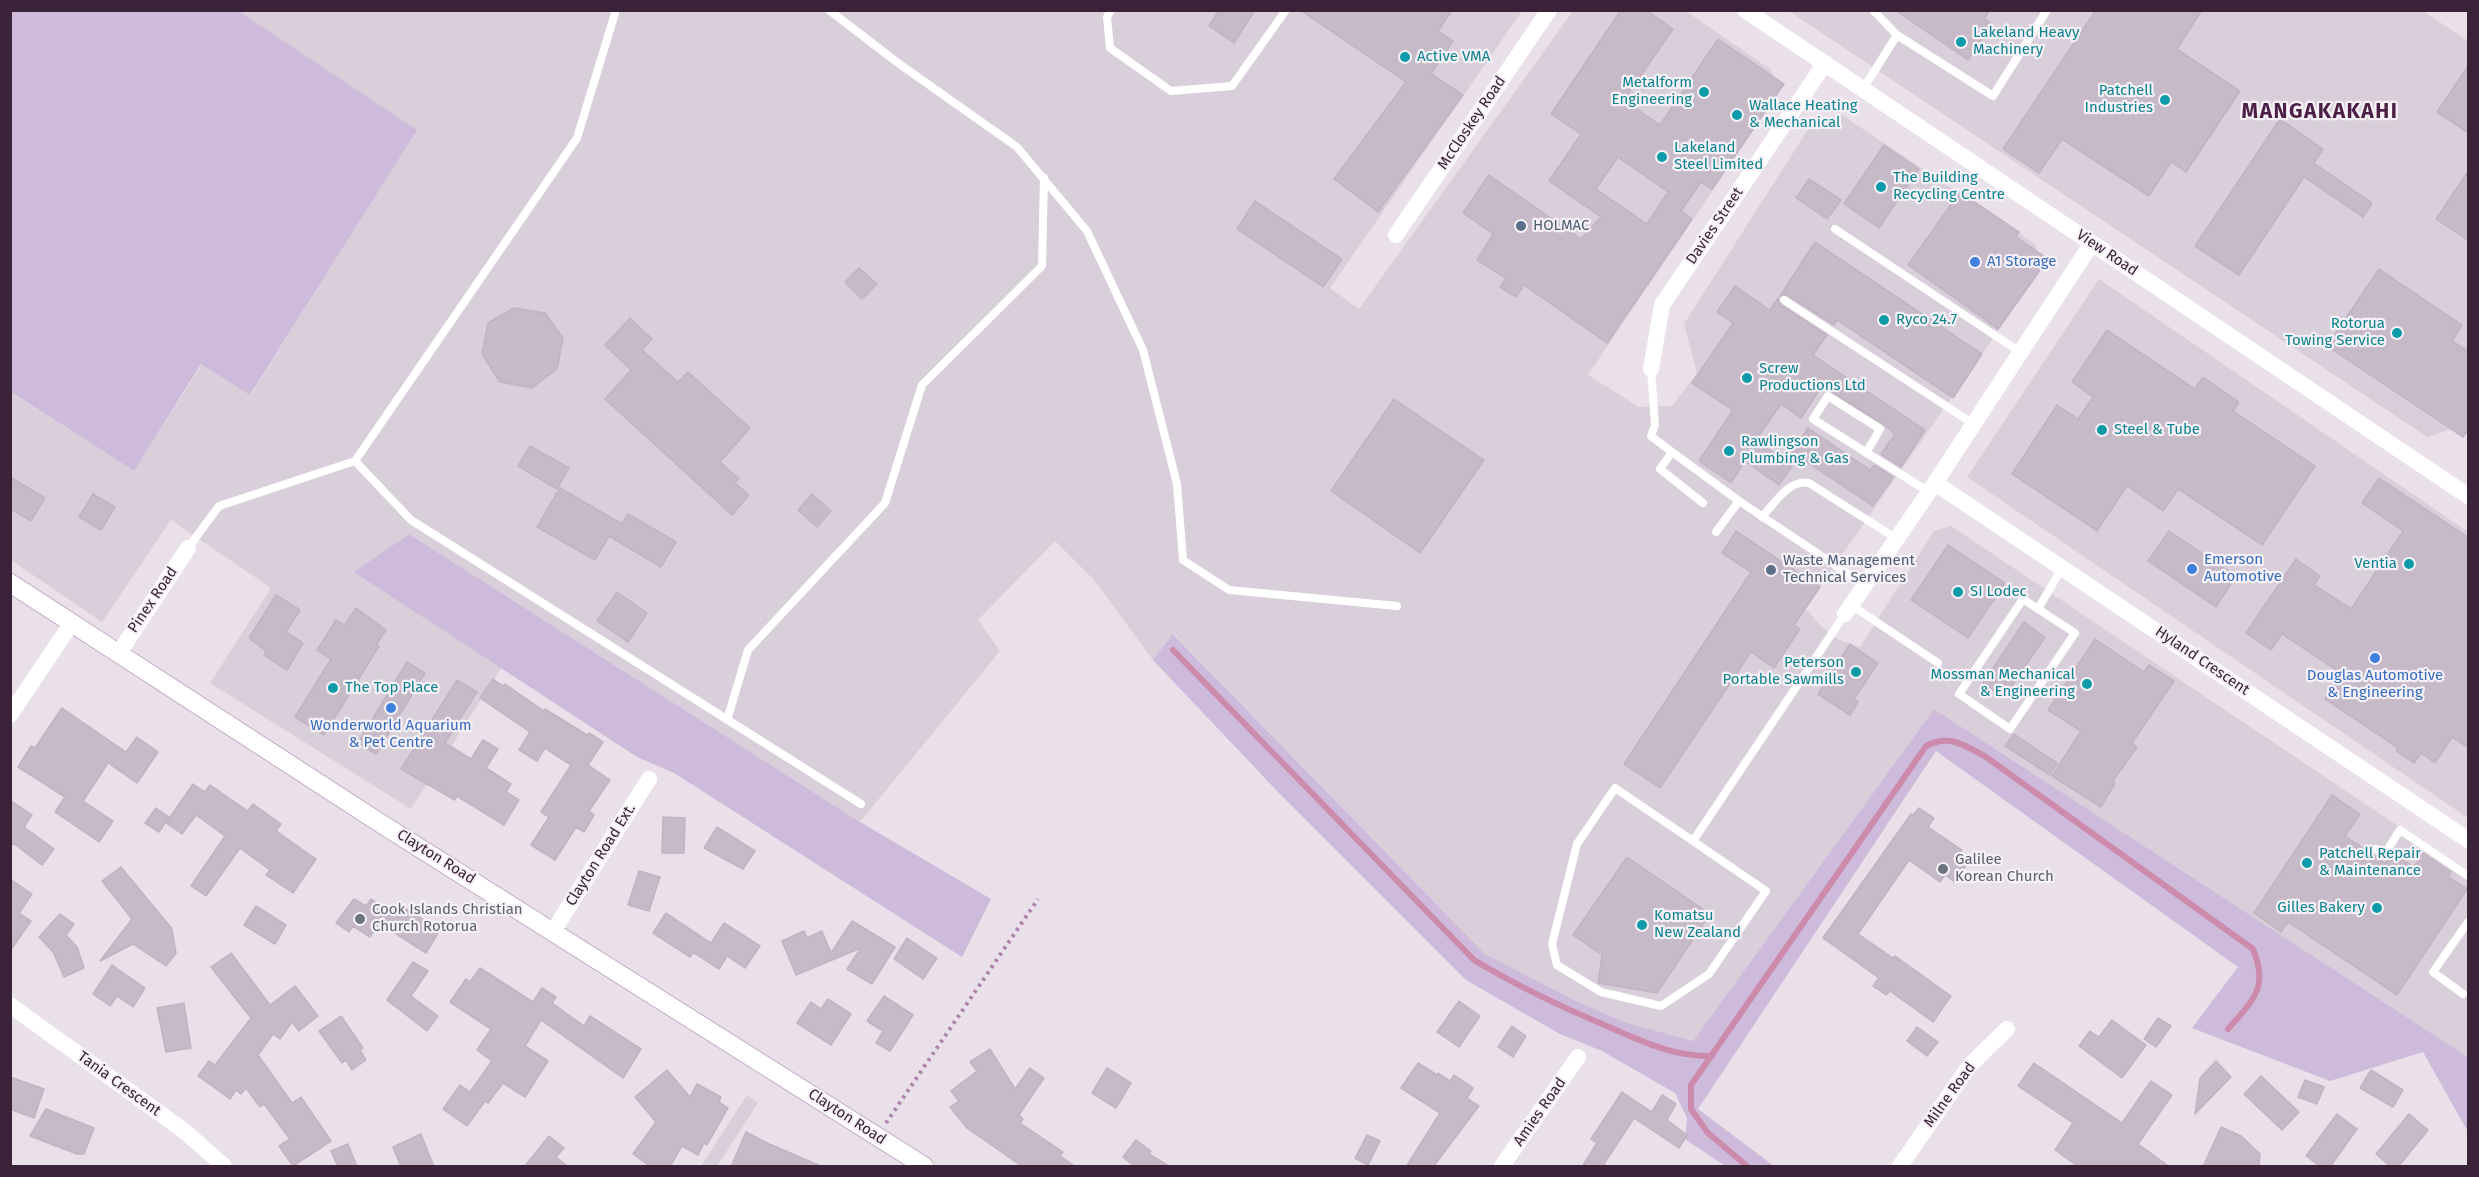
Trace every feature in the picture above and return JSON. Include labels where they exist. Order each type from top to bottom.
[{"type":"main road","name":"Clayton Road","points":[[10,584],[380,823],[554,930],[924,1167]]},
{"type":"street","name":"McCloskey Road","points":[[1396,235],[1549,10]]},
{"type":"street","name":"View Road","points":[[1745,10],[2469,496]]},
{"type":"street","name":"Davies Street","points":[[1651,369],[1662,305],[1825,63]]},
{"type":"street","points":[[1848,609],[1932,487],[2092,243]]},
{"type":"street","name":"Hyland Crescent","points":[[1932,487],[2062,568],[2469,840]]},
{"type":"street","name":"Pinex Road","points":[[119,653],[188,548]]},
{"type":"street","points":[[10,715],[71,624]]},
{"type":"street","name":"Clayton Road Ext.","points":[[554,930],[649,779]]},
{"type":"street","name":"Tania Crescent","points":[[10,1005],[183,1130],[224,1167]]},
{"type":"street","name":"Milne Road","points":[[1900,1167],[1970,1065],[2007,1029]]},
{"type":"street","name":"Amies Road","points":[[1502,1167],[1578,1057]]},
{"type":"lane","points":[[188,548],[219,506],[355,461],[577,138],[616,10]]},
{"type":"lane","points":[[829,10],[898,63],[1017,147],[1087,231],[1143,350],[1177,484],[1183,560],[1228,590],[1397,606]]},
{"type":"lane","points":[[1111,10],[1107,17],[1110,48],[1172,91],[1232,86],[1286,10]]},
{"type":"lane","points":[[1873,10],[1897,35],[1993,96],[2047,10]]},
{"type":"lane","points":[[1863,89],[1897,35]]},
{"type":"lane","points":[[727,720],[748,650],[885,503],[922,386],[1042,266],[1044,178]]},
{"type":"lane","points":[[1835,229],[2020,352]]},
{"type":"lane","points":[[1784,300],[1972,423]]},
{"type":"lane","points":[[1651,369],[1655,425],[1651,436],[1738,501],[1865,585]]},
{"type":"lane","points":[[1866,453],[1880,429],[1828,396],[1814,419],[1866,453],[1932,487]]},
{"type":"lane","points":[[1672,452],[1660,469],[1703,503]]},
{"type":"lane","points":[[355,461],[411,520],[861,804]]},
{"type":"lane","points":[[1762,517],[1788,488],[1801,481],[1809,483],[1897,539]]},
{"type":"lane","points":[[1716,532],[1738,501]]},
{"type":"lane","points":[[2038,609],[2062,568]]},
{"type":"lane","points":[[2023,599],[2038,609],[2075,633],[2010,729],[1959,694],[2023,599]]},
{"type":"lane","points":[[1693,841],[1848,609],[1938,663]]},
{"type":"lane","points":[[1615,788],[1693,841],[1766,891],[1709,974],[1661,1006],[1601,992],[1557,966],[1552,944],[1577,843],[1615,788]]},
{"type":"lane","points":[[2376,849],[2384,855],[2400,830],[2469,876]]},
{"type":"lane","points":[[2463,994],[2433,972],[2469,922]]},
{"type":"path","points":[[877,1136],[1038,899]]},
{"type":"shaded area","points":[[10,11],[239,11],[417,130],[250,395],[201,364],[134,471],[11,392]]},
{"type":"shaded area","points":[[239,11],[1522,11],[1330,288],[1359,309],[1573,11],[1686,11],[1771,70],[1778,94],[1588,375],[1639,407],[1672,406],[1697,373],[1684,324],[1814,120],[1842,115],[2035,244],[2042,268],[1805,608],[1822,627],[1839,640],[1860,647],[1934,531],[1951,526],[2468,873],[2468,1057],[1934,709],[1693,1041],[1624,1022],[1576,1001],[1485,954],[1174,634],[1153,660],[1094,580],[1055,541],[978,620],[1000,651],[860,822],[409,534],[355,572],[502,667],[411,809],[210,683],[271,588],[171,520],[102,622],[11,560],[10,392],[134,471],[202,364],[251,395],[416,130]]},
{"type":"shaded area","points":[[1789,11],[2423,11],[2468,41],[2468,404],[2452,429],[2427,437]]},
{"type":"shaded area","points":[[2099,279],[2468,532],[2468,818],[1967,477]]},
{"type":"shaded area","points":[[409,534],[860,822],[991,899],[962,957],[674,773],[637,757],[354,572]]},
{"type":"shaded area","points":[[1173,634],[1485,954],[1576,1001],[1624,1022],[1693,1041],[1934,709],[2468,1057],[2468,1132],[2423,1052],[2330,1081],[2192,1028],[2238,967],[1936,751],[1698,1109],[1774,1166],[1725,1166],[1685,1139],[1687,1118],[1675,1093],[1602,1051],[1560,1034],[1466,980],[1278,792],[1153,660]]},
{"type":"shaded area","points":[[747,1095],[758,1103],[717,1166],[701,1166]]},
{"type":"building","points":[[1219,10],[1255,10],[1234,43],[1209,26]]},
{"type":"building","points":[[1300,10],[1452,10],[1438,31],[1453,41],[1431,74],[1463,95],[1378,212],[1334,179],[1406,82]]},
{"type":"building","points":[[1621,10],[1646,10],[1673,29],[1624,100],[1660,125],[1718,39],[1784,84],[1712,189],[1701,182],[1681,211],[1692,219],[1607,343],[1524,285],[1516,297],[1500,287],[1506,278],[1477,260],[1493,234],[1463,213],[1489,175],[1581,239],[1601,217],[1549,181],[1581,134],[1551,114]],"holes":[[[1618,157],[1668,192],[1647,224],[1596,189]]]},
{"type":"building","name":"Lakeland Heavy Machinery","points":[[1895,10],[1990,10],[1984,19],[1992,24],[1968,60]]},
{"type":"building","points":[[2096,10],[2202,10],[2177,49],[2240,91],[2186,172],[2171,162],[2149,196],[2062,139],[2039,173],[2003,149]]},
{"type":"building","points":[[2469,65],[2469,133],[2437,112]]},
{"type":"building","points":[[2280,119],[2323,149],[2314,163],[2372,203],[2363,217],[2304,177],[2239,275],[2195,246]]},
{"type":"building","name":"The Building Recycling Centre","points":[[1884,145],[1919,169],[1879,228],[1844,204]]},
{"type":"building","points":[[2469,170],[2469,241],[2436,219]]},
{"type":"building","points":[[1809,179],[1841,200],[1827,219],[1796,198]]},
{"type":"building","name":"A1 Storage","points":[[1960,192],[2019,232],[2016,237],[2048,259],[1998,329],[1908,265]]},
{"type":"building","points":[[1255,201],[1342,259],[1323,287],[1237,229]]},
{"type":"building","name":"Ryco 24.7","points":[[1815,242],[1982,354],[1953,398],[1837,320],[1834,325],[1787,295],[1780,296]]},
{"type":"building","points":[[859,268],[877,284],[862,299],[845,282]]},
{"type":"building","name":"Rotorua Towing Service","points":[[2379,269],[2462,325],[2452,341],[2469,352],[2469,429],[2463,437],[2327,346]]},
{"type":"building","points":[[1735,286],[1770,310],[1778,298],[1781,305],[1827,335],[1813,355],[1925,430],[1901,467],[1881,454],[1895,434],[1822,386],[1801,418],[1781,404],[1756,440],[1792,466],[1779,485],[1745,461],[1731,483],[1699,461],[1733,410],[1692,383],[1733,323],[1717,312]]},
{"type":"building","points":[[514,308],[545,313],[563,338],[557,369],[532,388],[500,382],[482,354],[488,323]]},
{"type":"building","points":[[630,318],[652,339],[642,350],[678,382],[688,372],[750,428],[720,462],[739,479],[735,483],[749,495],[732,515],[605,399],[631,370],[605,345]]},
{"type":"building","points":[[2107,330],[2195,389],[2203,377],[2239,402],[2233,411],[2315,466],[2262,545],[2178,489],[2163,511],[2127,486],[2097,531],[2012,474],[2057,405],[2078,419],[2093,397],[2072,382]]},
{"type":"building","points":[[1394,399],[1484,460],[1420,553],[1331,491]]},
{"type":"building","points":[[1808,428],[1870,470],[1874,465],[1893,477],[1873,506],[1792,452]]},
{"type":"building","points":[[530,446],[569,468],[557,489],[518,466]]},
{"type":"building","points":[[10,477],[45,498],[31,521],[10,508]]},
{"type":"building","points":[[2379,478],[2469,538],[2469,748],[2452,737],[2435,763],[2421,753],[2414,763],[2396,751],[2398,748],[2325,699],[2342,674],[2282,634],[2271,650],[2246,633],[2296,559],[2320,576],[2314,585],[2351,609],[2403,531],[2362,503]]},
{"type":"building","points":[[560,488],[622,524],[628,514],[676,542],[661,567],[609,536],[595,560],[537,527]]},
{"type":"building","points":[[93,494],[115,507],[101,530],[79,517]]},
{"type":"building","points":[[812,494],[831,511],[817,527],[798,510]]},
{"type":"building","points":[[1736,531],[1820,587],[1794,625],[1800,629],[1774,668],[1751,652],[1660,788],[1624,764],[1751,572],[1722,553]]},
{"type":"building","name":"Emerson Automotive","points":[[2169,531],[2236,576],[2216,607],[2148,561]]},
{"type":"building","name":"SI Lodec","points":[[1948,545],[2005,583],[1968,638],[1911,600]]},
{"type":"building","points":[[617,592],[647,613],[628,642],[597,621]]},
{"type":"building","points":[[276,595],[300,610],[286,632],[303,643],[287,670],[264,655],[266,651],[249,638]]},
{"type":"building","name":"The Top Place","points":[[356,608],[386,630],[376,645],[379,646],[324,735],[295,717],[331,659],[317,650],[336,620],[345,625]]},
{"type":"building","points":[[2024,622],[2045,637],[2004,698],[1983,683]]},
{"type":"building","points":[[2095,639],[2144,672],[2149,665],[2174,681],[2132,743],[2137,747],[2113,781],[2115,783],[2101,807],[2052,776],[2081,731],[2048,710]]},
{"type":"building","name":"Peterson Portable Sawmills","points":[[1850,644],[1878,663],[1854,699],[1858,702],[1850,715],[1818,694]]},
{"type":"building","name":"Wonderworld Aquarium & Pet Centre","points":[[407,662],[425,673],[376,754],[358,743]]},
{"type":"building","points":[[493,679],[503,686],[505,684],[544,711],[545,709],[587,735],[589,733],[603,742],[588,765],[610,780],[589,811],[594,815],[584,832],[576,827],[555,860],[531,845],[549,817],[541,812],[571,765],[545,748],[537,761],[519,750],[530,732],[480,698]]},
{"type":"building","points":[[457,680],[477,692],[445,743],[471,759],[483,740],[498,749],[486,768],[511,784],[506,792],[519,800],[504,825],[457,796],[455,800],[401,769]]},
{"type":"building","points":[[62,708],[126,752],[137,737],[158,752],[137,783],[108,763],[83,801],[113,821],[99,842],[55,812],[65,797],[18,767],[31,746],[35,748]]},
{"type":"building","points":[[2014,734],[2057,763],[2050,775],[2005,746]]},
{"type":"building","points":[[193,784],[205,792],[210,785],[248,811],[253,804],[281,824],[276,831],[316,859],[293,893],[266,875],[270,870],[240,848],[206,896],[191,886],[225,836],[196,815],[182,834],[166,823]]},
{"type":"building","name":"Gilles Bakery","points":[[2332,795],[2360,814],[2345,836],[2385,863],[2393,853],[2414,867],[2423,853],[2451,872],[2448,877],[2467,889],[2397,995],[2288,922],[2281,932],[2254,913]]},
{"type":"building","points":[[10,800],[32,815],[24,827],[54,849],[42,865],[13,843],[10,847]]},
{"type":"building","points":[[156,808],[169,817],[159,832],[145,823]]},
{"type":"building","points":[[1919,808],[1934,818],[1928,827],[1962,850],[1957,857],[1967,864],[1955,882],[1945,875],[1940,882],[1909,860],[1858,934],[1893,958],[1895,956],[1951,996],[1933,1022],[1890,991],[1886,995],[1873,986],[1879,978],[1823,938],[1911,814],[1913,815]]},
{"type":"building","points":[[663,817],[685,818],[684,853],[662,853]]},
{"type":"building","points":[[717,827],[755,851],[743,869],[704,848]]},
{"type":"building","name":"Komatsu New Zealand","points":[[1627,857],[1710,914],[1657,993],[1598,983],[1602,955],[1573,935]]},
{"type":"building","points":[[121,867],[172,929],[176,953],[166,966],[133,944],[100,961],[132,919],[102,881]]},
{"type":"building","points":[[639,871],[660,877],[649,911],[628,905]]},
{"type":"building","points":[[10,879],[32,894],[19,913],[31,921],[10,951]]},
{"type":"building","points":[[354,899],[366,906],[371,899],[398,917],[404,908],[440,930],[426,953],[379,923],[370,937],[353,926],[349,932],[336,923]]},
{"type":"building","points":[[256,906],[286,925],[275,944],[244,925]]},
{"type":"building","points":[[666,913],[711,943],[724,923],[760,946],[745,968],[727,956],[719,969],[693,952],[690,957],[653,933]]},
{"type":"building","points":[[60,914],[74,924],[66,935],[77,947],[84,968],[64,977],[53,952],[39,937]]},
{"type":"building","points":[[852,921],[895,947],[872,984],[847,969],[861,948],[796,975],[782,941],[804,931],[807,938],[822,931],[831,953]]},
{"type":"building","points":[[907,938],[937,958],[923,979],[894,959]]},
{"type":"building","points":[[231,953],[270,1005],[295,986],[318,1016],[299,1031],[292,1022],[280,1039],[273,1034],[258,1055],[292,1103],[301,1097],[331,1141],[293,1166],[279,1146],[290,1139],[264,1104],[260,1107],[246,1088],[241,1094],[236,1090],[230,1099],[198,1076],[209,1061],[215,1065],[251,1018],[211,967]]},
{"type":"building","points":[[413,962],[428,971],[411,996],[438,1016],[427,1031],[387,1000]]},
{"type":"building","points":[[112,965],[145,988],[133,1007],[117,996],[110,1006],[93,994]]},
{"type":"building","points":[[480,968],[533,1002],[542,988],[556,997],[552,1003],[584,1026],[590,1016],[641,1049],[623,1078],[541,1020],[525,1046],[548,1061],[525,1097],[503,1083],[488,1103],[485,1101],[467,1126],[443,1109],[460,1085],[470,1092],[492,1061],[477,1050],[491,1029],[450,1002],[466,979],[470,982]]},
{"type":"building","points":[[884,996],[913,1015],[890,1051],[876,1043],[883,1031],[867,1021]]},
{"type":"building","points":[[828,999],[851,1014],[831,1045],[797,1023],[811,1002],[821,1009]]},
{"type":"building","points":[[1459,1001],[1480,1016],[1459,1047],[1437,1032]]},
{"type":"building","points":[[184,1003],[191,1048],[166,1052],[157,1008]]},
{"type":"building","points":[[341,1016],[363,1048],[360,1050],[366,1060],[352,1070],[346,1060],[342,1063],[319,1031]]},
{"type":"building","points":[[2158,1018],[2171,1026],[2156,1047],[2144,1039]]},
{"type":"building","points":[[2112,1020],[2146,1045],[2122,1078],[2079,1046],[2090,1031],[2099,1037]]},
{"type":"building","points":[[1512,1026],[1526,1036],[1513,1057],[1498,1047]]},
{"type":"building","points":[[1917,1027],[1938,1042],[1927,1056],[1907,1041]]},
{"type":"building","points":[[990,1049],[1015,1089],[1030,1068],[1044,1078],[1019,1115],[1023,1119],[1020,1123],[1063,1152],[1060,1156],[1076,1167],[1023,1167],[967,1128],[950,1107],[959,1101],[951,1091],[977,1071],[970,1062]]},
{"type":"building","points":[[2216,1061],[2231,1077],[2195,1114],[2200,1078]]},
{"type":"building","points":[[1418,1063],[1450,1081],[1454,1075],[1473,1088],[1467,1098],[1479,1106],[1433,1167],[1406,1167],[1440,1113],[1401,1088]]},
{"type":"building","points":[[2034,1063],[2122,1123],[2151,1081],[2172,1095],[2138,1144],[2170,1167],[2079,1167],[2055,1150],[2073,1123],[2018,1086]]},
{"type":"building","points":[[1107,1068],[1131,1083],[1116,1108],[1092,1093]]},
{"type":"building","points":[[667,1070],[690,1097],[697,1084],[721,1097],[719,1102],[728,1108],[707,1145],[704,1143],[698,1155],[682,1146],[670,1167],[651,1167],[633,1154],[656,1122],[635,1097]]},
{"type":"building","points":[[2371,1070],[2403,1090],[2393,1107],[2360,1088]]},
{"type":"building","points":[[2261,1076],[2299,1112],[2282,1130],[2244,1094]]},
{"type":"building","points":[[10,1077],[44,1089],[34,1118],[10,1109]]},
{"type":"building","points":[[2305,1080],[2324,1087],[2317,1104],[2298,1097]]},
{"type":"building","points":[[1622,1092],[1652,1112],[1662,1095],[1676,1104],[1667,1120],[1687,1135],[1679,1148],[1634,1118],[1602,1167],[1582,1167],[1597,1143],[1591,1139]]},
{"type":"building","points":[[46,1109],[94,1128],[84,1154],[77,1154],[30,1136]]},
{"type":"building","points":[[2337,1114],[2357,1129],[2330,1167],[2321,1167],[2306,1156]]},
{"type":"building","points":[[2409,1114],[2428,1130],[2398,1167],[2391,1167],[2376,1154]]},
{"type":"building","points":[[2221,1127],[2241,1136],[2260,1154],[2259,1167],[2203,1167]]},
{"type":"building","points":[[746,1132],[767,1143],[823,1167],[731,1167]]},
{"type":"building","points":[[421,1134],[434,1167],[401,1167],[393,1147]]},
{"type":"building","points":[[1367,1135],[1380,1141],[1368,1165],[1355,1158]]},
{"type":"building","points":[[549,1136],[564,1148],[556,1157],[568,1167],[524,1167]]},
{"type":"building","points":[[1136,1140],[1151,1151],[1149,1154],[1170,1167],[1135,1167],[1123,1157]]},
{"type":"building","points":[[348,1144],[357,1167],[338,1167],[331,1151]]},
{"type":"waterway","points":[[1173,650],[1474,960],[1536,994],[1643,1041],[1669,1051],[1712,1056]]},
{"type":"waterway","points":[[1747,1166],[1708,1133],[1691,1109],[1691,1085],[1926,746],[1942,741],[1957,742],[1986,757],[2253,949],[2258,962],[2259,984],[2245,1010],[2228,1029]]},
{"type":"place","name":"Lakeland Heavy Machinery","points":[[1961,42]]},
{"type":"place","name":"Active VMA","points":[[1405,57]]},
{"type":"place","name":"Metalform Engineering","points":[[1704,92]]},
{"type":"place","name":"Patchell Industries","points":[[2165,100]]},
{"type":"place","name":"Wallace Heating & Mechanical","points":[[1737,115]]},
{"type":"place","name":"Lakeland Steel Limited","points":[[1662,157]]},
{"type":"place","name":"The Building Recycling Centre","points":[[1881,187]]},
{"type":"place","name":"HOLMAC","points":[[1521,226]]},
{"type":"place","name":"A1 Storage","points":[[1975,262]]},
{"type":"place","name":"Ryco 24.7","points":[[1884,320]]},
{"type":"place","name":"Rotorua Towing Service","points":[[2397,333]]},
{"type":"place","name":"Screw Productions Ltd","points":[[1747,378]]},
{"type":"place","name":"Steel & Tube","points":[[2102,430]]},
{"type":"place","name":"Rawlingson Plumbing & Gas","points":[[1729,451]]},
{"type":"place","name":"Ventia","points":[[2409,564]]},
{"type":"place","name":"Emerson Automotive","points":[[2192,569]]},
{"type":"place","name":"Waste Management Technical Services","points":[[1771,570]]},
{"type":"place","name":"SI Lodec","points":[[1958,592]]},
{"type":"place","name":"Douglas Automotive & Engineering","points":[[2375,658]]},
{"type":"place","name":"Peterson Portable Sawmills","points":[[1856,672]]},
{"type":"place","name":"Mossman Mechanical & Engineering","points":[[2087,684]]},
{"type":"place","name":"The Top Place","points":[[333,688]]},
{"type":"place","name":"Wonderworld Aquarium & Pet Centre","points":[[391,708]]},
{"type":"place","name":"Patchell Repair & Maintenance","points":[[2307,863]]},
{"type":"place","name":"Galilee Korean Church","points":[[1943,869]]},
{"type":"place","name":"Gilles Bakery","points":[[2377,908]]},
{"type":"place","name":"Cook Islands Christian Church Rotorua","points":[[360,919]]},
{"type":"place","name":"Komatsu New Zealand","points":[[1642,925]]},
{"type":"district","name":"MANGAKAKAHI","points":[[2320,112]]}]
